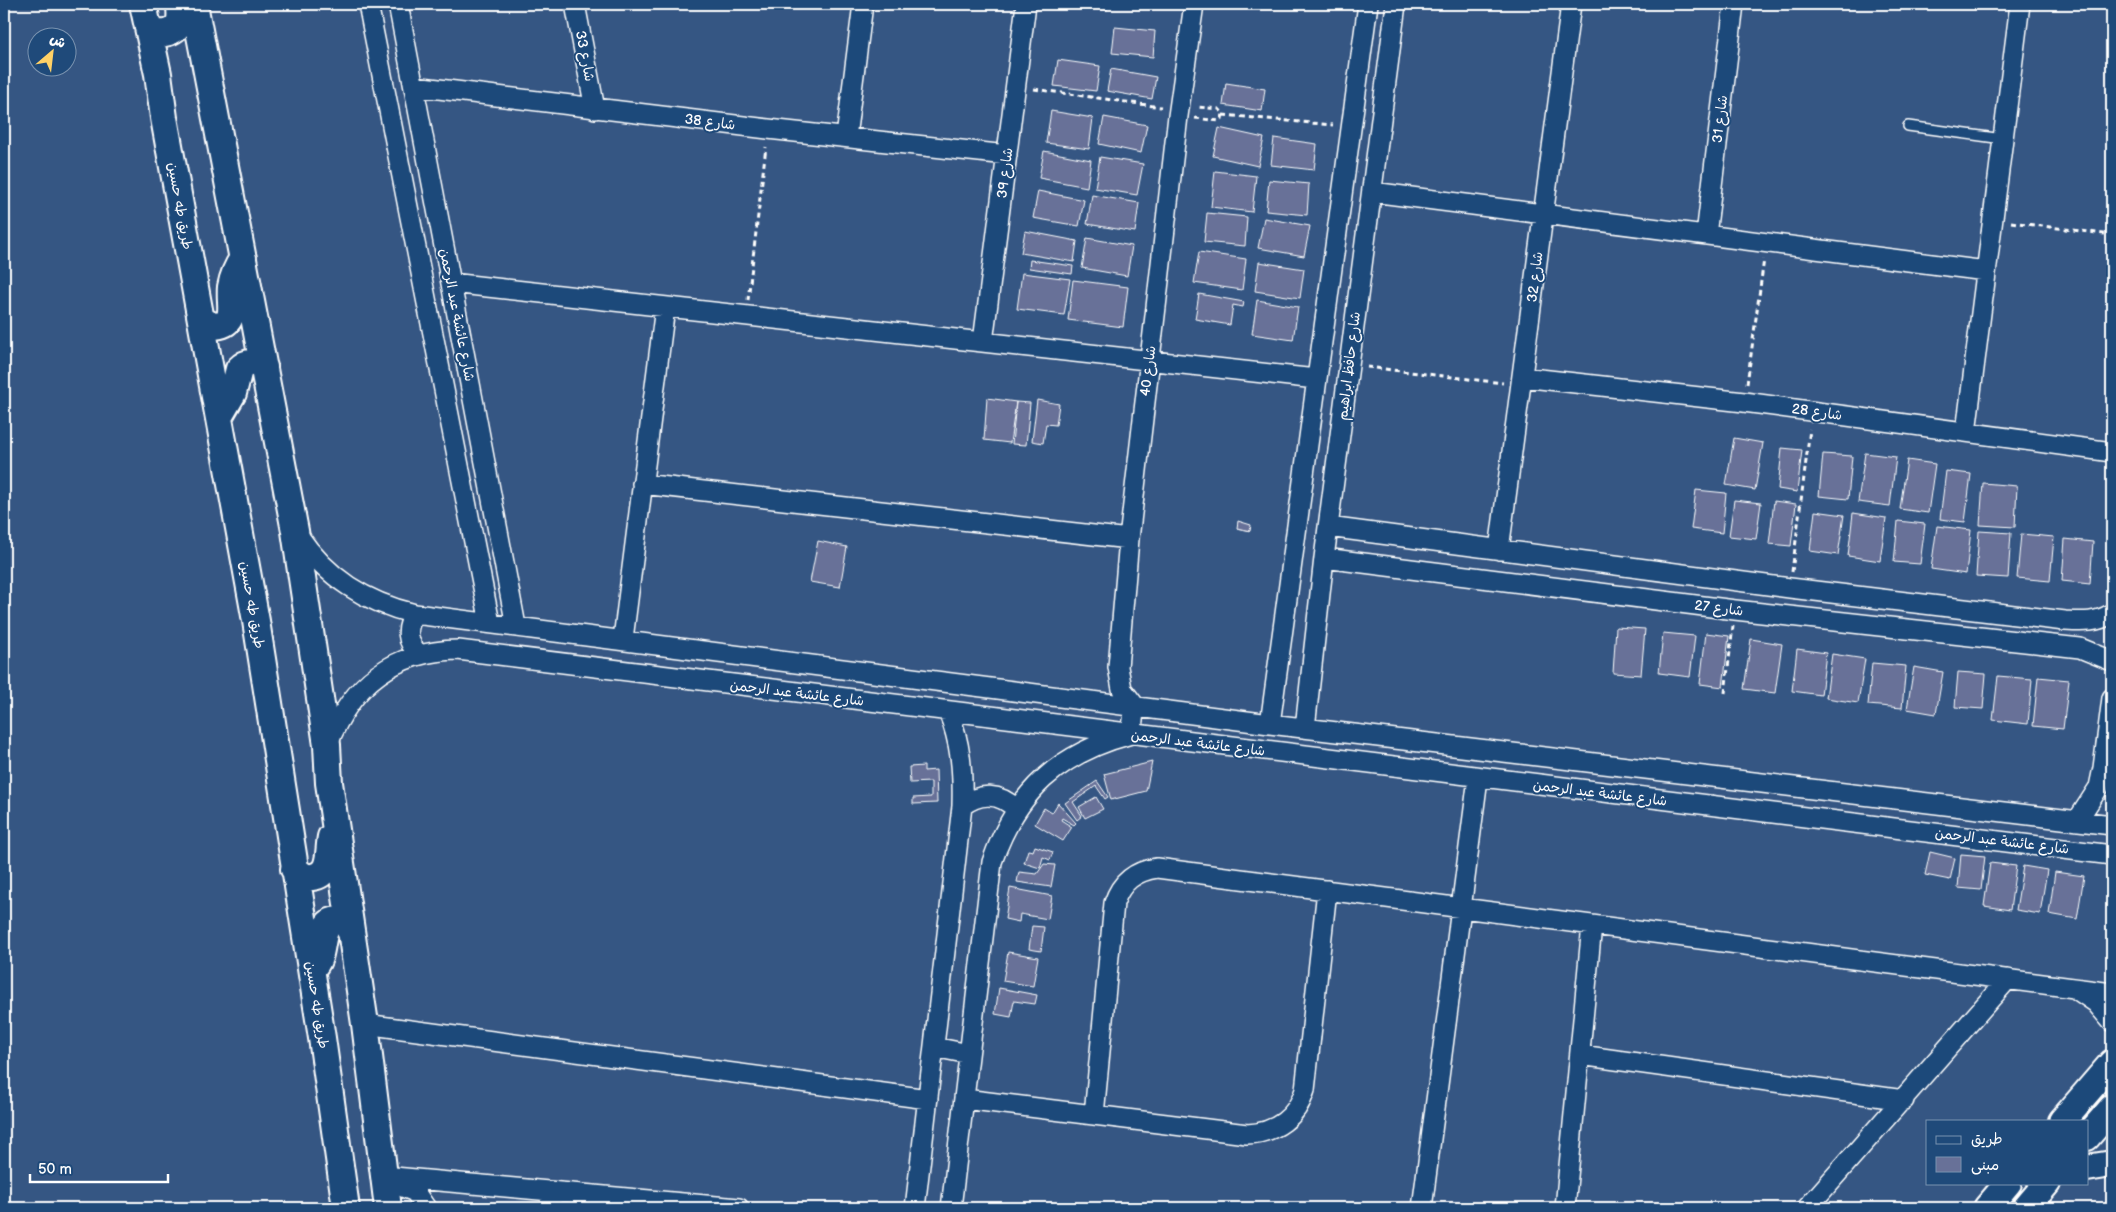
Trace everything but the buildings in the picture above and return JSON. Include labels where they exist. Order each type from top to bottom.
[{"type":"main road","name":"طريق طه حسين","points":[[143,4],[150,31],[256,621],[346,1208]]},
{"type":"main road","points":[[150,31],[161,34],[173,30],[181,19],[180,4]]},
{"type":"main road","points":[[194,4],[295,531],[327,745],[329,783],[365,1024],[388,1208]]},
{"type":"main road","points":[[201,319],[212,326],[224,324],[229,319],[232,314],[232,281],[243,258]]},
{"type":"main road","points":[[219,417],[233,393],[239,369],[243,365],[254,362],[264,367]]},
{"type":"main road","points":[[294,869],[305,876],[317,876],[327,867],[335,825]]},
{"type":"main road","points":[[311,970],[321,954],[324,930],[327,925],[332,922],[342,922],[347,924],[351,933]]},
{"type":"main road","points":[[2063,1120],[2112,1063]]},
{"type":"main road","points":[[2088,1136],[2112,1108]]},
{"type":"main road","points":[[2088,1168],[2112,1164]]},
{"type":"main road","points":[[1986,1208],[2007,1184]]},
{"type":"main road","points":[[2026,1208],[2046,1184]]},
{"type":"street","name":"شارع عائشة عبد الرحمن","points":[[368,4],[490,623]]},
{"type":"street","name":"شارع عائشة عبد الرحمن","points":[[398,4],[516,626]]},
{"type":"street","name":"شارع 33","points":[[575,4],[595,108]]},
{"type":"street","points":[[846,137],[863,4]]},
{"type":"street","name":"شارع 39","points":[[983,342],[1026,4]]},
{"type":"street","name":"شارع 40","points":[[1135,706],[1122,689],[1118,667],[1129,540],[1179,111],[1194,4]]},
{"type":"street","points":[[1270,724],[1368,4]]},
{"type":"street","name":"شارع حافظ ابراهيم","points":[[1305,728],[1324,558],[1396,4]]},
{"type":"street","name":"شارع 32","points":[[1500,550],[1571,4]]},
{"type":"street","name":"شارع 31","points":[[1706,235],[1734,4]]},
{"type":"street","points":[[1966,432],[2020,4]]},
{"type":"street","name":"شارع 38","points":[[414,86],[768,129],[1007,154]]},
{"type":"street","points":[[1372,192],[1986,271]]},
{"type":"street","points":[[451,283],[1150,359],[1316,379]]},
{"type":"street","points":[[622,639],[665,307]]},
{"type":"street","name":"شارع 28","points":[[1522,381],[1744,402],[2112,452]]},
{"type":"street","points":[[642,484],[1129,540]]},
{"type":"street","name":"شارع 27","points":[[1328,528],[1790,588],[2079,622],[2093,621],[2112,613]]},
{"type":"street","name":"شارع عائشة عبد الرحمن","points":[[295,531],[309,552],[326,570],[346,586],[368,599],[415,614],[622,639],[1270,724],[2112,825]]},
{"type":"street","name":"شارع 27","points":[[1324,558],[1735,610],[2080,648],[2112,661]]},
{"type":"street","points":[[415,614],[408,632],[410,644],[419,654]]},
{"type":"street","name":"شارع عائشة عبد الرحمن","points":[[327,745],[346,705],[378,673],[398,662],[419,654],[437,650],[458,650],[1478,778],[2112,855]]},
{"type":"street","points":[[877,703],[878,673]]},
{"type":"street","points":[[2077,821],[2099,787],[2104,768],[2112,698]]},
{"type":"street","points":[[951,1208],[992,862],[1006,826],[1016,809],[1042,779],[1073,756],[1090,747],[1131,734],[1135,706]]},
{"type":"street","points":[[915,1208],[962,806],[961,754],[955,728],[948,711]]},
{"type":"street","points":[[1597,792],[1600,764]]},
{"type":"street","points":[[1422,1208],[1478,778]]},
{"type":"street","points":[[962,806],[977,797],[985,795],[1002,798],[1016,809]]},
{"type":"street","points":[[1094,1115],[1114,903],[1121,887],[1127,881],[1140,871],[1157,868],[2112,993]]},
{"type":"street","points":[[964,1099],[1248,1134],[1267,1132],[1291,1116],[1298,1108],[1305,1090],[1327,890]]},
{"type":"street","points":[[1565,1208],[1592,925]]},
{"type":"street","points":[[1807,1208],[1904,1100],[2008,979]]},
{"type":"street","points":[[2074,988],[2096,1003],[2112,1022]]},
{"type":"street","points":[[365,1024],[928,1100]]},
{"type":"street","points":[[934,1048],[970,1054]]},
{"type":"street","points":[[1580,1055],[1904,1100]]},
{"type":"street","points":[[384,1180],[550,1200],[739,1208]]},
{"type":"street","points":[[384,1180],[408,1187],[422,1199],[426,1208]]},
{"type":"lane","points":[[1908,126],[2003,139]]},
{"type":"path","points":[[1016,87],[1179,111],[1219,121],[1223,115]]},
{"type":"path","points":[[1179,111],[1219,109],[1223,115]]},
{"type":"path","points":[[1223,115],[1351,127]]},
{"type":"path","points":[[746,316],[768,129]]},
{"type":"path","points":[[1993,220],[2112,235]]},
{"type":"path","points":[[1744,402],[1766,243]]},
{"type":"path","points":[[1349,365],[1522,381]]},
{"type":"path","points":[[1790,588],[1812,412]]},
{"type":"path","points":[[1725,693],[1735,610]]}]
